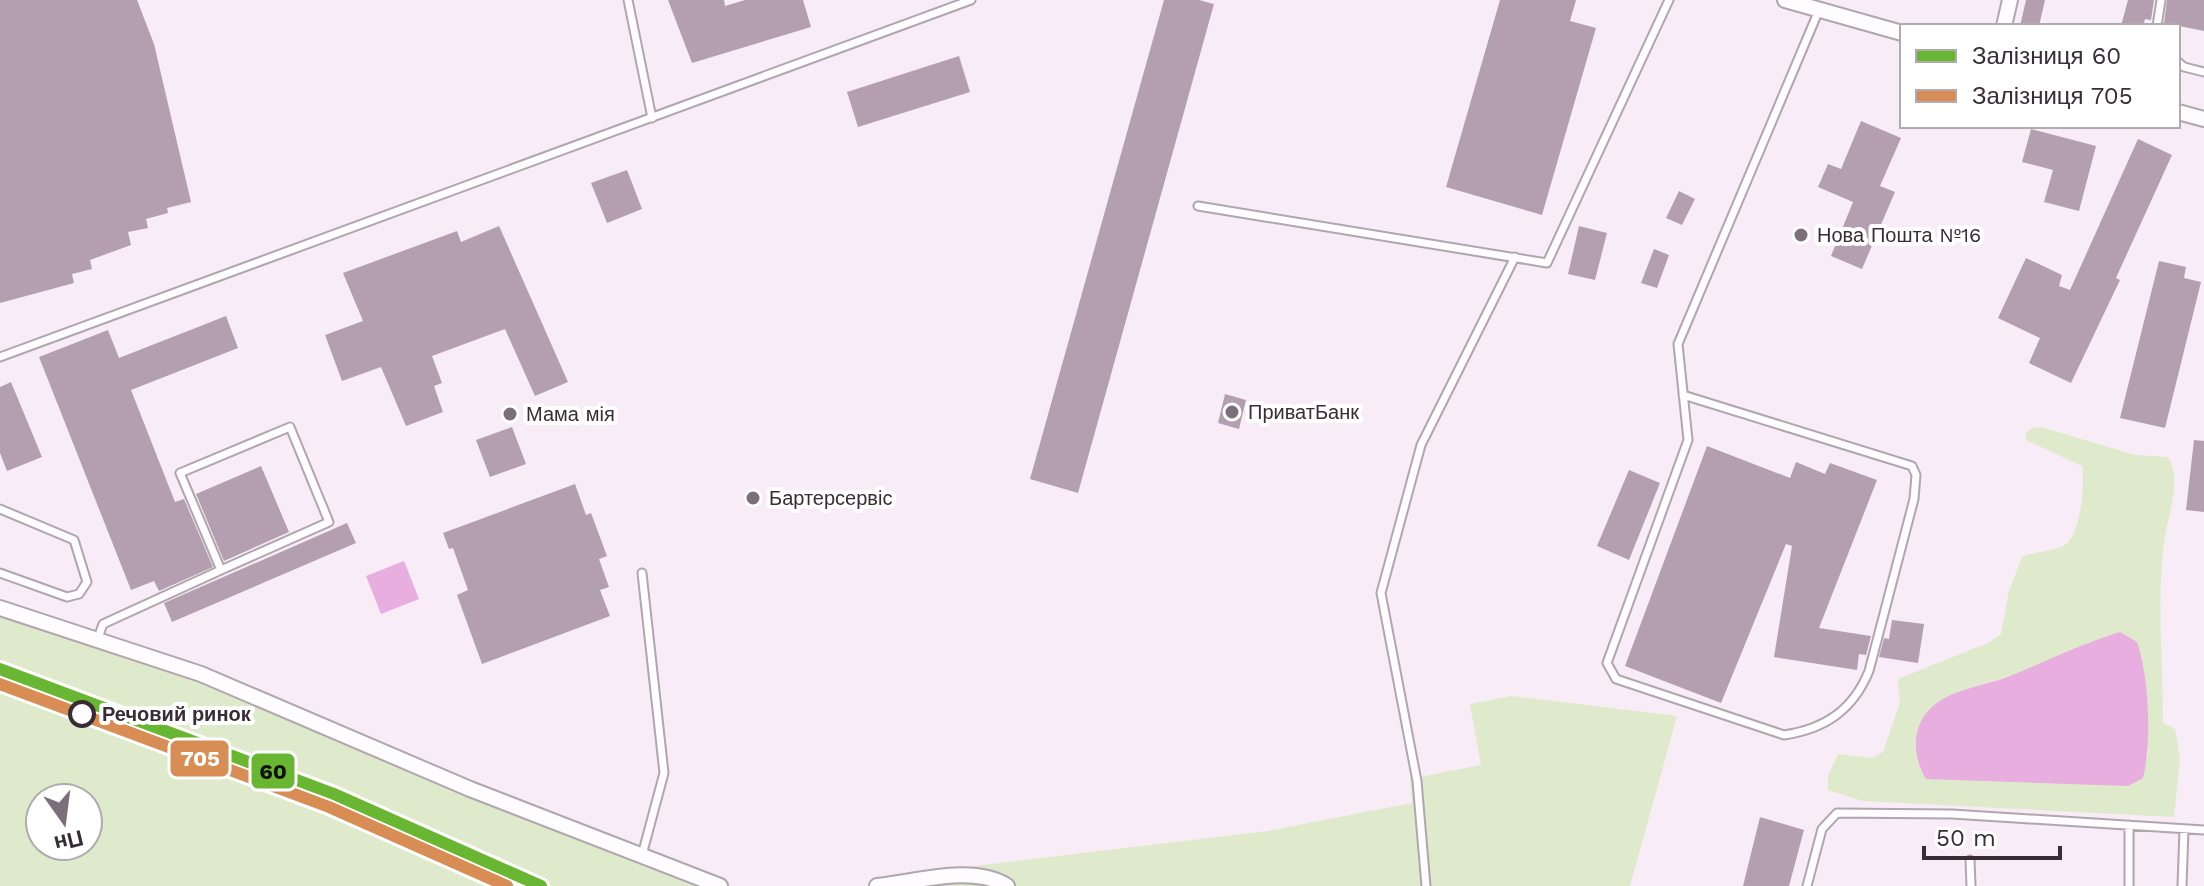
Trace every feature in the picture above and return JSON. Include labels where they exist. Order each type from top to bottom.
[{"type":"street","points":[[1785,0],[1900,32]]},
{"type":"street","points":[[2004,24],[2010,0]]},
{"type":"street","points":[[2180,113],[2204,119]]},
{"type":"street","points":[[0,608],[201,674],[470,789],[720,886]]},
{"type":"street","points":[[877,886],[980,876],[1007,886]]},
{"type":"lane","points":[[628,0],[652,118]]},
{"type":"lane","points":[[0,357],[971,0]]},
{"type":"lane","points":[[1198,206],[1547,263],[1669,0]]},
{"type":"lane","points":[[2157,24],[2161,0]]},
{"type":"lane","points":[[1683,395],[1912,466],[1916,475],[1914,499],[1869,671],[1861,691],[1833,721],[1784,735],[1616,679],[1607,663],[1688,440],[1683,395],[1678,344],[1819,10]]},
{"type":"lane","points":[[2180,64],[2204,72]]},
{"type":"lane","points":[[1426,886],[1417,781],[1381,593],[1421,445],[1515,257]]},
{"type":"lane","points":[[98,638],[103,624],[329,522],[290,427],[180,473],[221,570]]},
{"type":"lane","points":[[0,509],[74,540],[87,582],[79,594],[67,597],[0,573]]},
{"type":"lane","points":[[642,573],[664,773],[642,855]]},
{"type":"lane","points":[[1807,886],[1822,829],[1837,813],[1938,813],[2204,830]]},
{"type":"lane","points":[[2129,825],[2129,886]]},
{"type":"lane","points":[[2182,886],[2184,829]]},
{"type":"lane","points":[[1970,860],[1971,886]]},
{"type":"green space","points":[[2041,427],[2135,455],[2168,457],[2172,466],[2174,486],[2162,558],[2160,605],[2163,723],[2175,729],[2180,759],[2174,817],[1863,801],[1828,790],[1828,776],[1838,754],[1872,758],[1883,752],[1900,703],[1898,679],[1988,643],[2001,634],[2009,591],[2022,557],[2061,547],[2075,531],[2081,508],[2082,466],[2026,440],[2026,434],[2032,428]],"holes":[[[2009,676],[2146,718],[2148,758],[1917,736],[1934,709],[1954,694]]]},
{"type":"green space","points":[[0,608],[106,641],[720,886],[0,886]]},
{"type":"green space","points":[[1511,696],[1677,716],[1630,886],[877,886],[941,870],[1268,831],[1412,803],[1410,779],[1481,765],[1470,704]]},
{"type":"shaded area","points":[[404,561],[419,599],[381,614],[366,576]]},
{"type":"shaded area","points":[[2120,632],[2137,642],[2147,690],[2148,728],[2143,778],[2128,786],[1926,779],[1916,753],[1917,735],[1923,718],[1937,703],[1956,693],[2010,676]]},
{"type":"building","points":[[0,0],[137,0],[154,44],[191,202],[167,208],[168,213],[146,219],[148,228],[128,232],[131,245],[90,260],[92,269],[72,274],[74,283],[0,303]]},
{"type":"building","points":[[668,0],[724,0],[725,6],[745,0],[803,0],[811,27],[692,63]]},
{"type":"building","points":[[1164,0],[1199,0],[1214,4],[1078,493],[1030,479]]},
{"type":"building","points":[[1500,0],[1576,0],[1570,21],[1596,28],[1542,215],[1446,187]]},
{"type":"building","points":[[2026,0],[2045,0],[2039,24],[2020,24]]},
{"type":"building","points":[[2128,0],[2154,0],[2151,20],[2145,19],[2144,24],[2122,24]]},
{"type":"building","points":[[2167,0],[2204,0],[2204,31],[2164,23]]},
{"type":"building","points":[[959,56],[970,92],[858,127],[847,92]]},
{"type":"building","points":[[1861,121],[1901,138],[1880,186],[1895,192],[1862,269],[1831,256],[1853,202],[1818,187],[1828,164],[1841,169]]},
{"type":"building","points":[[2031,129],[2096,146],[2079,211],[2044,202],[2053,170],[2022,162]]},
{"type":"building","points":[[2138,139],[2172,155],[2116,278],[2120,280],[2071,383],[2029,363],[2040,338],[1998,318],[2026,258],[2062,275],[2059,286],[2070,290]]},
{"type":"building","points":[[627,170],[642,209],[607,223],[591,183]]},
{"type":"building","points":[[1679,191],[1695,199],[1682,225],[1666,218]]},
{"type":"building","points":[[499,226],[568,382],[535,396],[505,329],[432,356],[442,383],[434,386],[443,412],[406,426],[381,367],[342,381],[325,335],[363,321],[343,273],[457,231],[461,242]]},
{"type":"building","points":[[1579,226],[1607,233],[1595,280],[1568,274]]},
{"type":"building","points":[[1654,249],[1669,255],[1657,288],[1641,283]]},
{"type":"building","points":[[2159,261],[2186,267],[2184,278],[2201,282],[2165,428],[2120,418]]},
{"type":"building","points":[[226,316],[238,348],[131,390],[175,502],[184,499],[213,567],[159,591],[154,581],[131,590],[39,357],[108,330],[119,358]]},
{"type":"building","points":[[11,382],[42,457],[7,471],[0,453],[0,387]]},
{"type":"building","points":[[1225,394],[1246,400],[1239,429],[1218,423]]},
{"type":"building","points":[[512,427],[526,464],[490,477],[476,440]]},
{"type":"building","points":[[2194,440],[2204,441],[2204,512],[2186,510]]},
{"type":"building","points":[[1707,446],[1790,478],[1796,462],[1825,474],[1830,463],[1877,480],[1819,628],[1871,636],[1866,655],[1859,654],[1857,670],[1774,657],[1792,546],[1786,544],[1721,703],[1625,666]]},
{"type":"building","points":[[261,466],[289,532],[224,561],[196,494]]},
{"type":"building","points":[[1629,470],[1660,483],[1629,560],[1597,546]]},
{"type":"building","points":[[575,484],[586,515],[591,513],[607,556],[599,559],[609,587],[600,590],[610,616],[482,664],[457,595],[468,590],[453,548],[449,549],[443,533]]},
{"type":"building","points":[[347,523],[356,543],[172,622],[164,603]]},
{"type":"building","points":[[1892,620],[1924,624],[1918,663],[1879,657],[1884,638],[1889,639]]},
{"type":"building","points":[[1760,817],[1804,830],[1789,886],[1743,886]]},
{"type":"rail line","name":"60","points":[[0,669],[334,794],[541,886]]},
{"type":"rail line","name":"705","points":[[0,684],[329,807],[507,886]]},
{"type":"place","name":"Нова Пошта №16","points":[[1801,235]]},
{"type":"place","name":"ПриватБанк","points":[[1232,412]]},
{"type":"place","name":"Мама мія","points":[[510,414]]},
{"type":"place","name":"Бартерсервіс","points":[[753,498]]},
{"type":"place","name":"Речовий ринок","points":[[82,714]]}]
